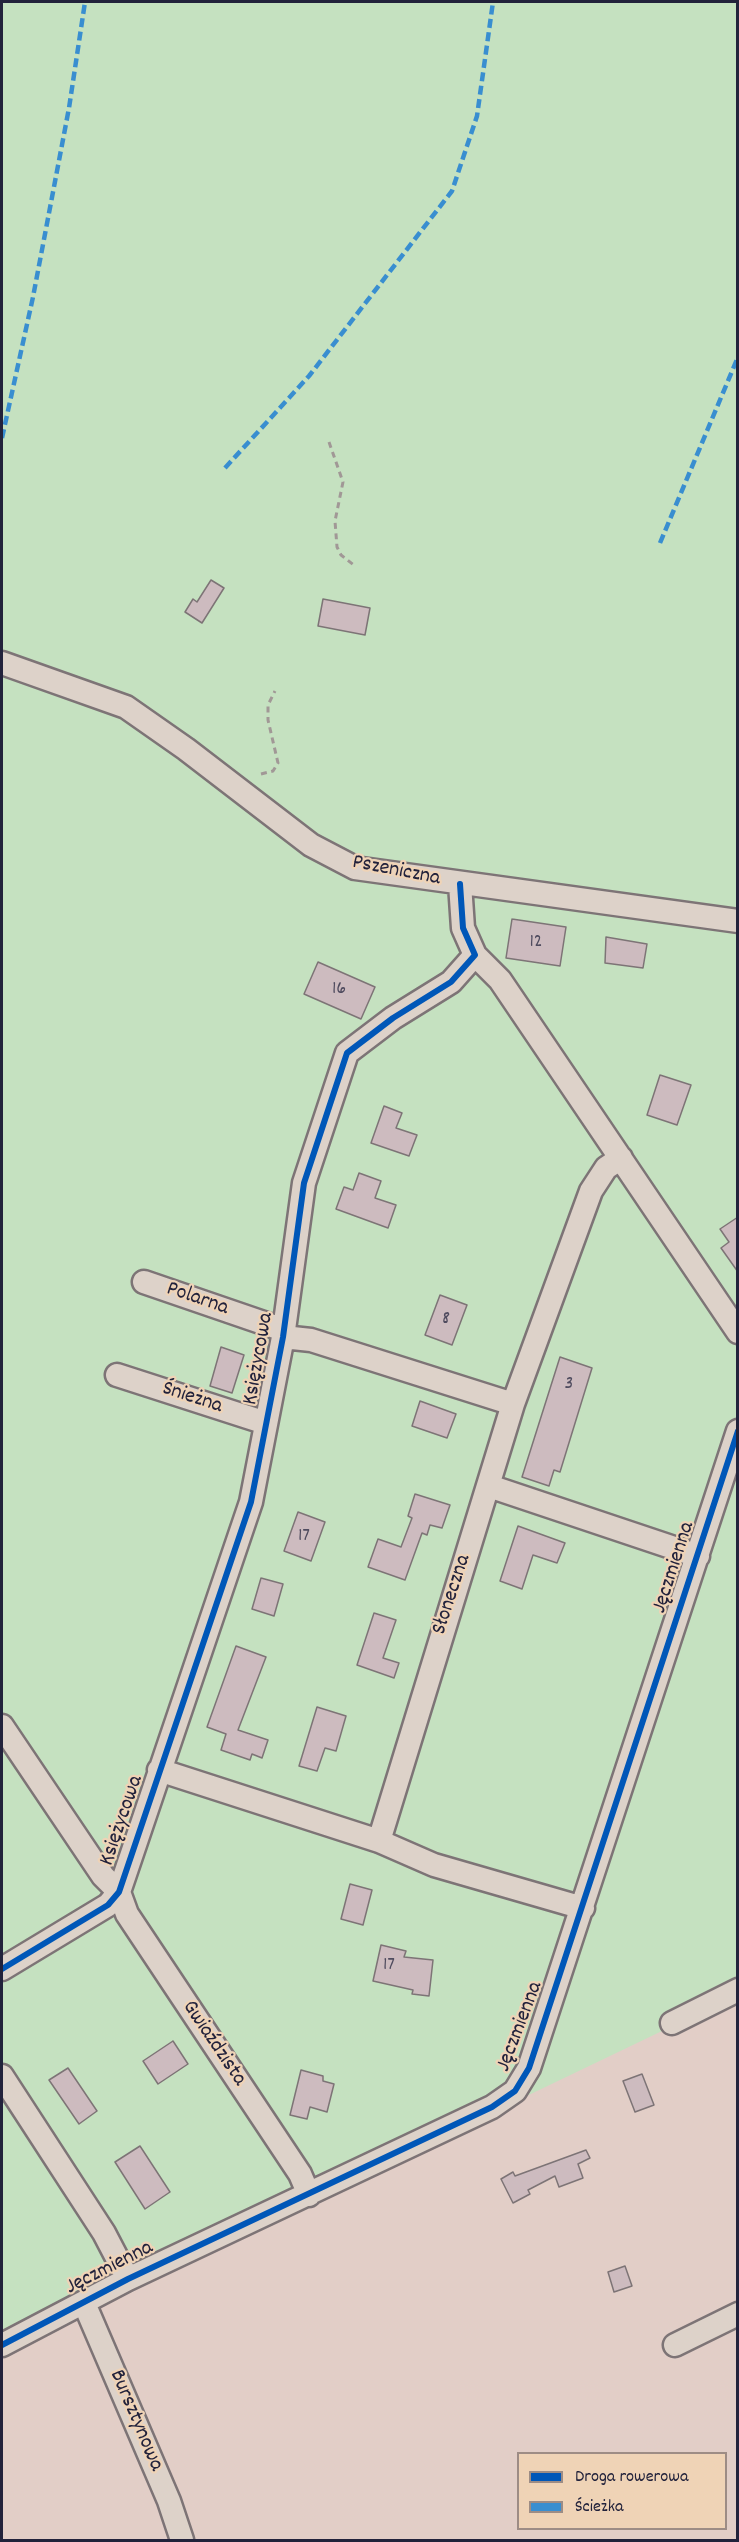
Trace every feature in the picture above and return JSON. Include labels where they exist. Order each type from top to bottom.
[{"type":"street","name":"Pszeniczna","points":[[2,663],[126,707],[186,748],[312,845],[355,868],[738,921]]},
{"type":"street","points":[[460,884],[463,928],[475,955],[500,980],[738,1332]]},
{"type":"street","name":"Księżycowa","points":[[118,1892],[251,1502],[284,1333],[304,1183],[347,1053],[393,1018],[452,982],[475,955]]},
{"type":"street","name":"Słoneczna","points":[[379,1841],[442,1629],[513,1404],[591,1191],[606,1168],[621,1158]]},
{"type":"street","name":"Polarna","points":[[144,1282],[284,1333],[513,1404]]},
{"type":"street","name":"Śnieżna","points":[[117,1375],[266,1423]]},
{"type":"street","name":"Jęczmienna","points":[[2,2345],[128,2279],[492,2107],[515,2091],[529,2068],[738,1431]]},
{"type":"street","points":[[489,1486],[698,1556]]},
{"type":"street","name":"Gwiaździsta","points":[[2,1726],[103,1876],[118,1892],[127,1914],[300,2174],[309,2195]]},
{"type":"street","points":[[159,1770],[379,1841],[434,1865],[583,1908]]},
{"type":"street","points":[[2,1969],[108,1905],[118,1892]]},
{"type":"street","points":[[672,2023],[738,1990]]},
{"type":"street","points":[[2,2076],[104,2234],[128,2279]]},
{"type":"street","name":"Bursztynowa","points":[[84,2303],[169,2501],[182,2541]]},
{"type":"street","points":[[675,2345],[738,2314]]},
{"type":"path","points":[[329,442],[343,482],[335,521],[337,547],[341,555],[355,566]]},
{"type":"path","points":[[261,774],[273,771],[278,763],[268,720],[268,705],[275,691]]},
{"type":"green space","points":[[2,2],[737,2],[737,1995],[283,2213],[2,2356]]},
{"type":"building","points":[[211,580],[224,588],[202,623],[185,612],[193,599],[197,602]]},
{"type":"building","points":[[323,599],[370,608],[365,635],[318,626]]},
{"type":"building","points":[[512,919],[566,927],[560,966],[506,958]]},
{"type":"building","points":[[606,937],[647,944],[643,968],[605,963]]},
{"type":"building","points":[[318,962],[375,987],[361,1019],[304,994]]},
{"type":"building","points":[[660,1075],[691,1085],[677,1125],[647,1115]]},
{"type":"building","points":[[384,1106],[402,1113],[396,1128],[417,1135],[409,1156],[371,1143]]},
{"type":"building","points":[[359,1173],[381,1181],[375,1198],[396,1205],[388,1228],[336,1209],[344,1187],[353,1190]]},
{"type":"building","points":[[738,1217],[738,1272],[721,1248],[729,1242],[720,1229]]},
{"type":"building","points":[[440,1295],[467,1305],[452,1345],[425,1335]]},
{"type":"building","points":[[221,1347],[244,1355],[232,1393],[210,1386]]},
{"type":"building","points":[[560,1357],[592,1368],[560,1472],[554,1470],[549,1486],[522,1477]]},
{"type":"building","points":[[420,1401],[456,1414],[447,1438],[412,1426]]},
{"type":"building","points":[[415,1494],[450,1505],[442,1528],[430,1525],[427,1535],[422,1533],[405,1580],[368,1567],[378,1539],[401,1547],[412,1518],[408,1516]]},
{"type":"building","points":[[298,1512],[325,1522],[311,1561],[284,1551]]},
{"type":"building","points":[[518,1526],[565,1543],[557,1563],[533,1555],[522,1589],[500,1581]]},
{"type":"building","points":[[261,1578],[283,1584],[274,1616],[252,1609]]},
{"type":"building","points":[[374,1613],[396,1620],[383,1658],[399,1663],[394,1678],[357,1665]]},
{"type":"building","points":[[236,1646],[266,1657],[238,1730],[268,1740],[262,1758],[252,1754],[250,1760],[221,1750],[226,1734],[207,1727]]},
{"type":"building","points":[[317,1707],[346,1716],[336,1751],[325,1748],[317,1771],[299,1766]]},
{"type":"building","points":[[350,1884],[372,1890],[363,1925],[341,1919]]},
{"type":"building","points":[[381,1945],[406,1951],[404,1957],[433,1960],[429,1996],[412,1994],[413,1990],[373,1981]]},
{"type":"building","points":[[173,2041],[188,2064],[158,2084],[143,2061]]},
{"type":"building","points":[[68,2068],[97,2111],[79,2124],[49,2080]]},
{"type":"building","points":[[301,2070],[323,2076],[323,2081],[334,2084],[327,2112],[310,2107],[307,2119],[290,2115]]},
{"type":"building","points":[[642,2074],[654,2105],[635,2112],[623,2081]]},
{"type":"building","points":[[140,2146],[170,2192],[145,2209],[115,2162]]},
{"type":"building","points":[[586,2150],[590,2158],[578,2164],[583,2178],[559,2187],[555,2176],[528,2190],[530,2194],[513,2203],[501,2179],[513,2172],[515,2176]]},
{"type":"building","points":[[625,2266],[632,2286],[614,2292],[608,2272]]},
{"type":"marked path","points":[[2,438],[33,297],[69,108],[85,2]]},
{"type":"marked path","points":[[225,468],[309,376],[452,191],[477,116],[493,2]]},
{"type":"marked path","points":[[660,543],[738,357]]},
{"type":"cycle path","points":[[2,1969],[108,1905],[119,1892],[251,1502],[283,1337],[304,1183],[347,1053],[393,1018],[451,982],[475,955],[463,928],[460,884]]},
{"type":"cycle path","points":[[2,2345],[128,2279],[492,2107],[515,2091],[529,2068],[738,1431]]}]
